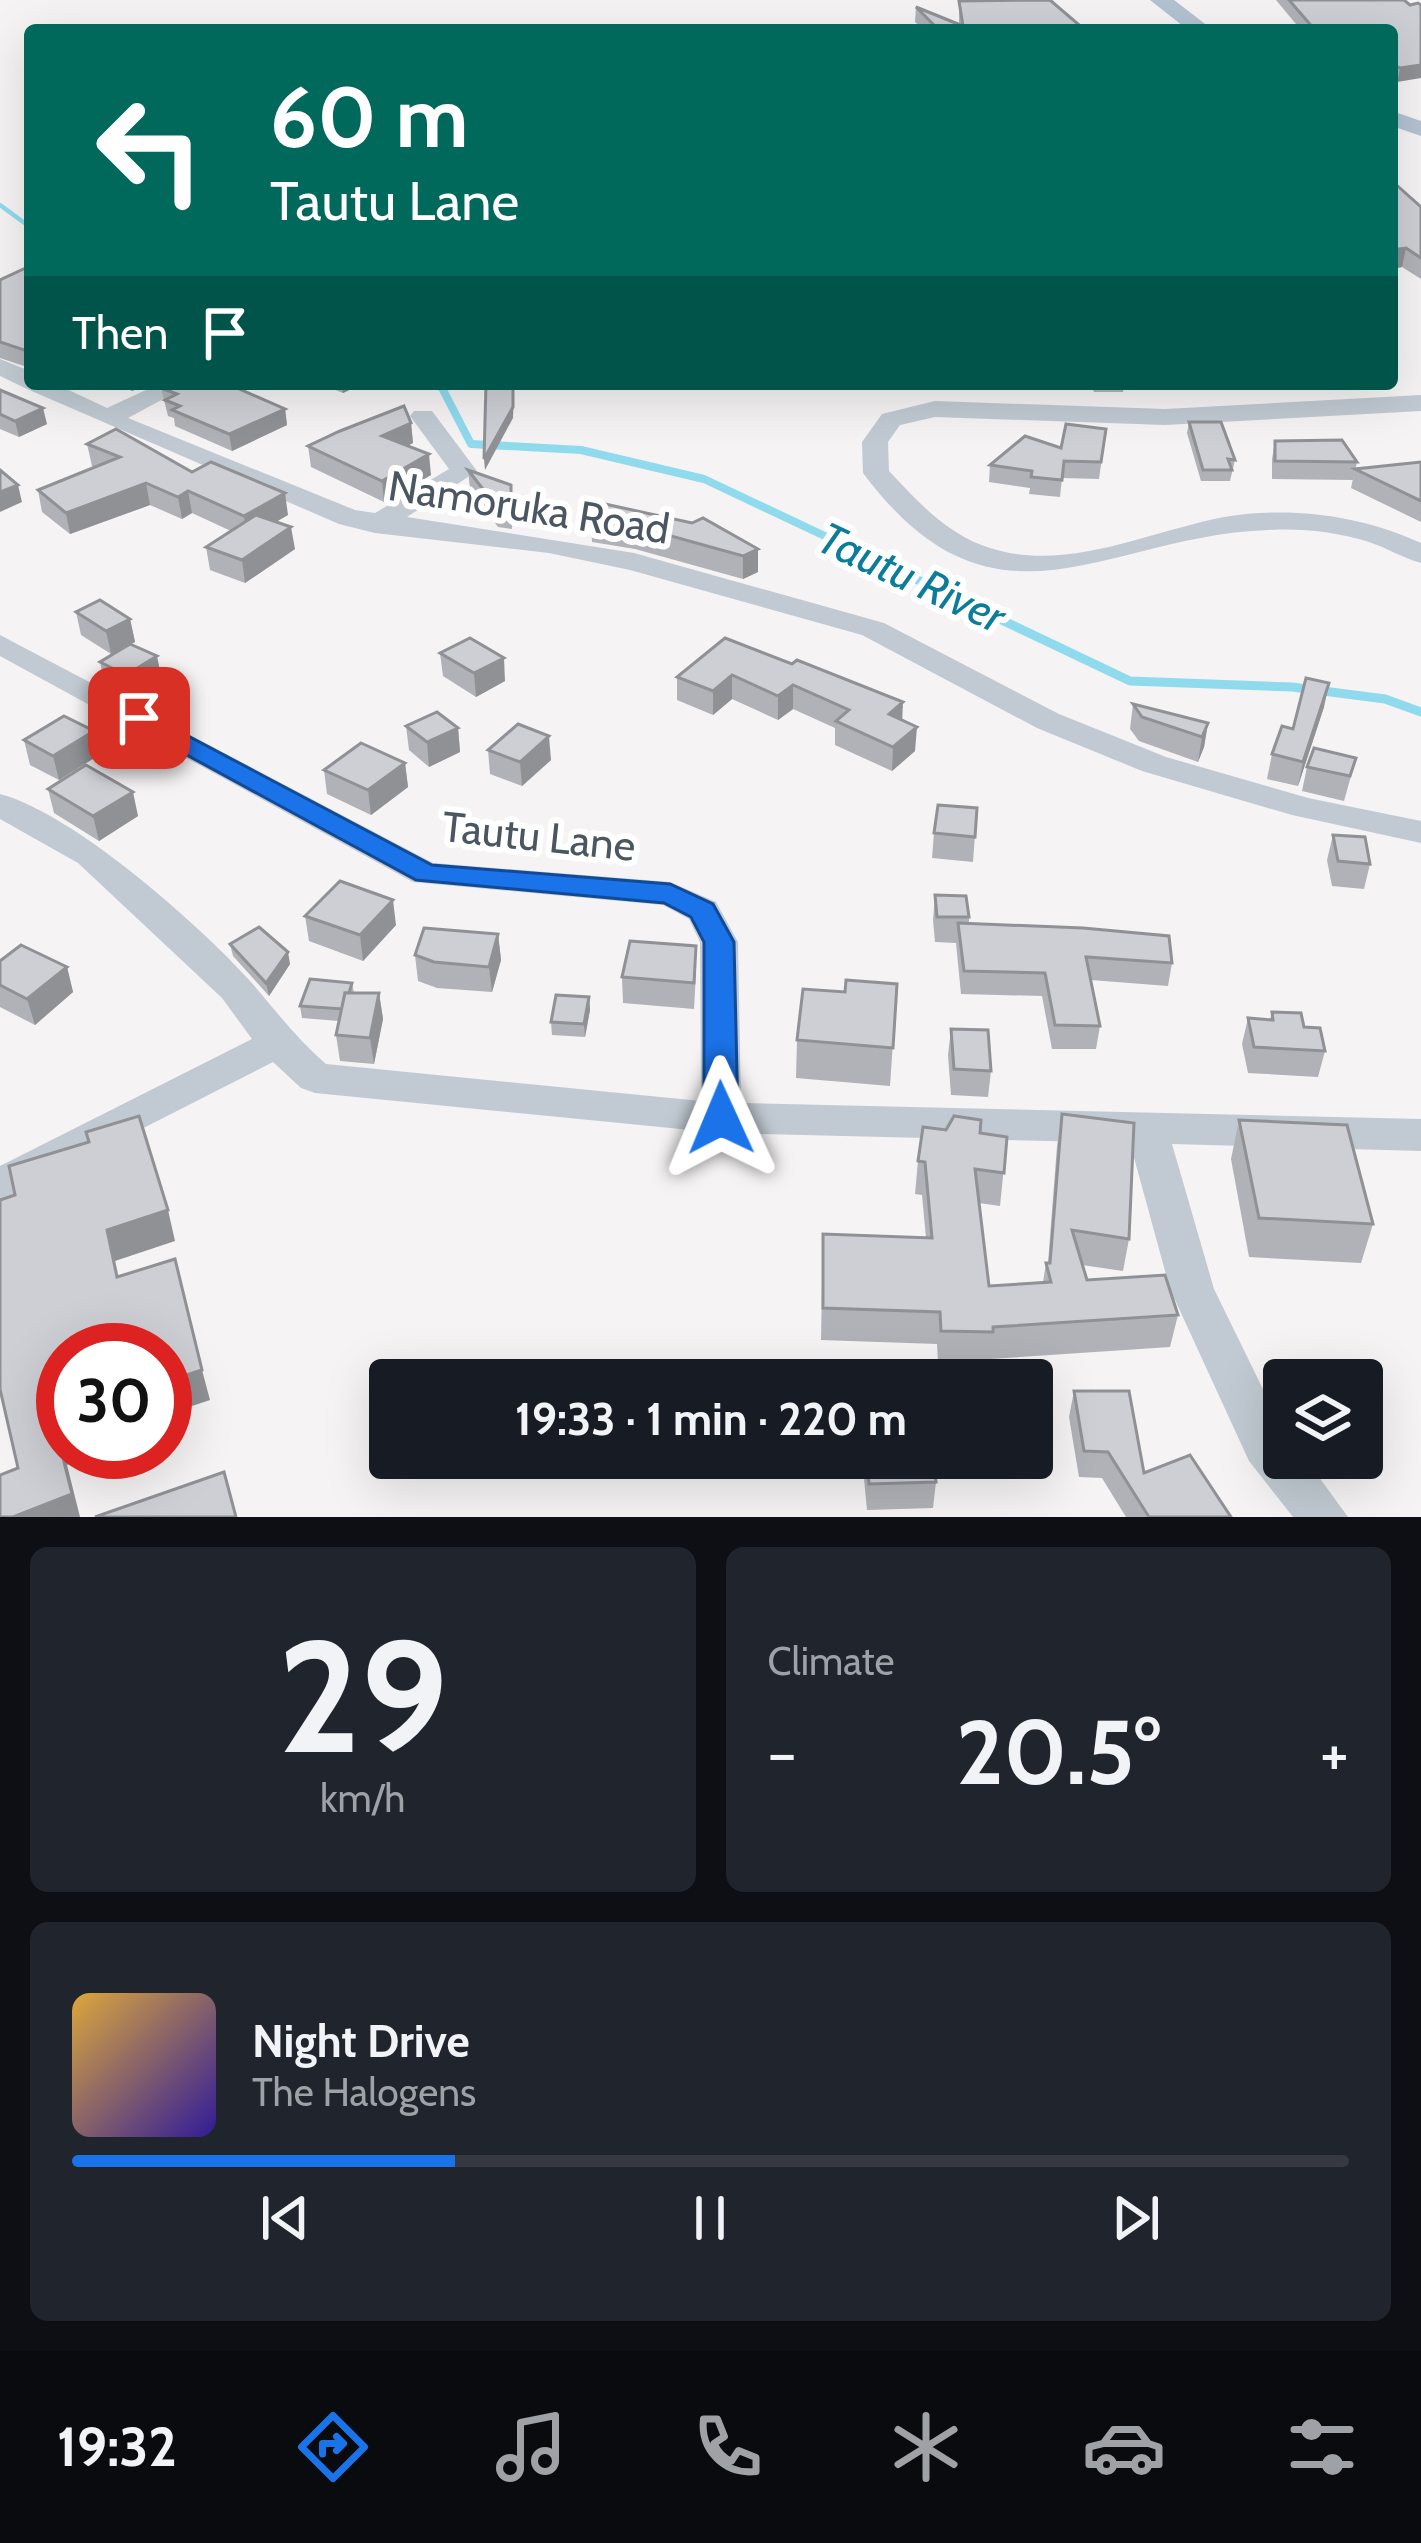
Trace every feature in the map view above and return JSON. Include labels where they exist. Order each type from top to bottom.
[{"type":"main road","points":[[1160,0],[1194,24]]},
{"type":"street","name":"Namoruka Road","points":[[49,390],[107,418],[375,525],[549,545],[634,562],[872,629],[1103,745],[1304,808],[1421,832]]},
{"type":"street","points":[[107,418],[166,390]]},
{"type":"street","points":[[1421,403],[1165,417],[935,409],[890,419],[875,442],[876,473],[952,542],[990,557],[1064,561],[1160,544],[1223,526],[1269,523],[1334,526],[1389,537],[1421,554]]},
{"type":"street","points":[[375,525],[464,471],[423,416]]},
{"type":"street","name":"Tautu Lane","points":[[0,644],[426,874],[670,894],[703,911],[719,942],[721,1118]]},
{"type":"street","points":[[0,805],[90,855],[236,989],[277,1043],[315,1078],[721,1118],[1148,1132],[1421,1135]]},
{"type":"street","points":[[0,1185],[277,1043]]},
{"type":"street","points":[[1148,1132],[1192,1289],[1266,1446],[1323,1517]]},
{"type":"building","points":[[1050,0],[1078,24],[963,24],[959,1]]},
{"type":"building","points":[[1289,0],[1418,3],[1421,65],[1398,67],[1398,24],[1310,24]]},
{"type":"building","points":[[916,7],[958,24],[933,24]]},
{"type":"building","points":[[1398,186],[1421,207],[1421,258],[1406,248],[1398,249]]},
{"type":"building","points":[[24,269],[24,350],[0,342],[0,280]]},
{"type":"building","points":[[0,390],[43,408],[15,421],[0,414]]},
{"type":"building","points":[[166,390],[242,390],[285,409],[229,434],[172,410],[180,406],[165,400],[177,394]]},
{"type":"building","points":[[486,390],[513,390],[513,407],[484,459]]},
{"type":"building","points":[[404,406],[411,423],[382,436],[429,454],[382,481],[308,446],[340,431]]},
{"type":"building","points":[[1189,422],[1221,422],[1235,460],[1228,459],[1232,470],[1203,470]]},
{"type":"building","points":[[1066,424],[1106,429],[1101,462],[1064,461],[1062,480],[990,465],[1025,436],[1061,448]]},
{"type":"building","points":[[116,429],[192,472],[211,462],[285,493],[244,516],[188,491],[178,497],[146,483],[66,513],[38,490],[120,457],[87,444]]},
{"type":"building","points":[[1342,440],[1357,462],[1275,461],[1275,441]]},
{"type":"building","points":[[1421,462],[1421,501],[1355,469]]},
{"type":"building","points":[[0,470],[18,485],[0,492]]},
{"type":"building","points":[[468,470],[511,485],[511,509],[497,507]]},
{"type":"building","points":[[605,504],[692,523],[703,518],[758,549],[743,556],[635,526],[591,519]]},
{"type":"building","points":[[256,515],[291,527],[242,560],[206,547]]},
{"type":"building","points":[[100,600],[130,619],[106,631],[76,612]]},
{"type":"building","points":[[470,638],[504,658],[474,673],[440,653]]},
{"type":"building","points":[[725,638],[792,664],[797,660],[903,702],[889,714],[917,727],[893,747],[836,721],[849,710],[793,685],[778,696],[732,675],[713,691],[677,677]]},
{"type":"building","points":[[130,644],[157,656],[126,675],[100,662]]},
{"type":"building","points":[[1306,678],[1329,683],[1303,762],[1272,754],[1282,726],[1293,729]]},
{"type":"building","points":[[1133,704],[1208,723],[1202,737],[1142,717]]},
{"type":"building","points":[[437,712],[458,728],[427,742],[406,726]]},
{"type":"building","points":[[64,716],[94,731],[53,756],[24,740]]},
{"type":"building","points":[[518,724],[549,736],[520,762],[488,750]]},
{"type":"building","points":[[361,743],[405,763],[368,790],[324,770]]},
{"type":"building","points":[[1314,748],[1356,758],[1350,776],[1307,767]]},
{"type":"building","points":[[86,765],[133,792],[93,816],[48,789]]},
{"type":"building","points":[[938,805],[977,808],[975,837],[934,833]]},
{"type":"building","points":[[1333,835],[1365,837],[1370,864],[1338,861]]},
{"type":"building","points":[[340,881],[393,900],[360,935],[305,916]]},
{"type":"building","points":[[935,895],[966,896],[969,917],[937,917]]},
{"type":"building","points":[[958,923],[1169,936],[1172,963],[1086,957],[1100,1026],[1055,1025],[1045,973],[964,971]]},
{"type":"building","points":[[259,927],[288,952],[266,983],[230,944]]},
{"type":"building","points":[[424,928],[498,934],[489,967],[434,962],[415,955]]},
{"type":"building","points":[[630,941],[696,946],[694,983],[622,977]]},
{"type":"building","points":[[21,945],[67,967],[27,999],[0,985],[0,961]]},
{"type":"building","points":[[310,979],[352,983],[342,1009],[300,1006]]},
{"type":"building","points":[[846,980],[897,984],[893,1048],[797,1040],[803,989],[845,992]]},
{"type":"building","points":[[345,993],[379,993],[370,1038],[336,1035]]},
{"type":"building","points":[[556,995],[589,997],[584,1024],[551,1022]]},
{"type":"building","points":[[1272,1012],[1301,1013],[1304,1027],[1320,1028],[1325,1051],[1254,1047],[1248,1018],[1273,1020]]},
{"type":"building","points":[[951,1029],[988,1030],[991,1071],[954,1069]]},
{"type":"building","points":[[1062,1114],[1134,1123],[1129,1239],[1072,1230],[1087,1280],[1165,1275],[1178,1315],[993,1327],[993,1332],[941,1331],[940,1312],[823,1308],[823,1234],[932,1238],[925,1162],[918,1161],[923,1127],[946,1130],[954,1116],[981,1120],[980,1133],[1007,1137],[1004,1173],[975,1169],[989,1286],[1051,1282],[1046,1263],[1050,1263]]},
{"type":"building","points":[[139,1116],[168,1210],[107,1230],[117,1277],[175,1259],[191,1323],[36,1323],[36,1479],[68,1479],[72,1494],[13,1517],[0,1517],[0,1475],[18,1468],[0,1389],[0,1200],[15,1195],[9,1166],[89,1142],[86,1132]]},
{"type":"building","points":[[1239,1120],[1347,1125],[1373,1224],[1259,1218]]},
{"type":"building","points":[[192,1329],[202,1370],[192,1373]]},
{"type":"building","points":[[1074,1391],[1129,1391],[1144,1473],[1190,1455],[1231,1517],[1149,1517],[1108,1452],[1084,1451]]},
{"type":"building","points":[[224,1472],[236,1517],[95,1517]]},
{"type":"building","points":[[869,1479],[936,1482],[869,1484]]},
{"type":"waterway","name":"Tautu River","points":[[0,205],[24,223]]},
{"type":"waterway","name":"Tautu River","points":[[443,390],[471,444],[581,450],[704,479],[865,555]]},
{"type":"waterway","name":"Tautu River","points":[[859,552],[1130,681],[1292,687],[1385,699],[1421,712]]},
{"type":"route","points":[[139,718],[426,874],[670,894],[703,911],[719,942],[721,1118]]}]
